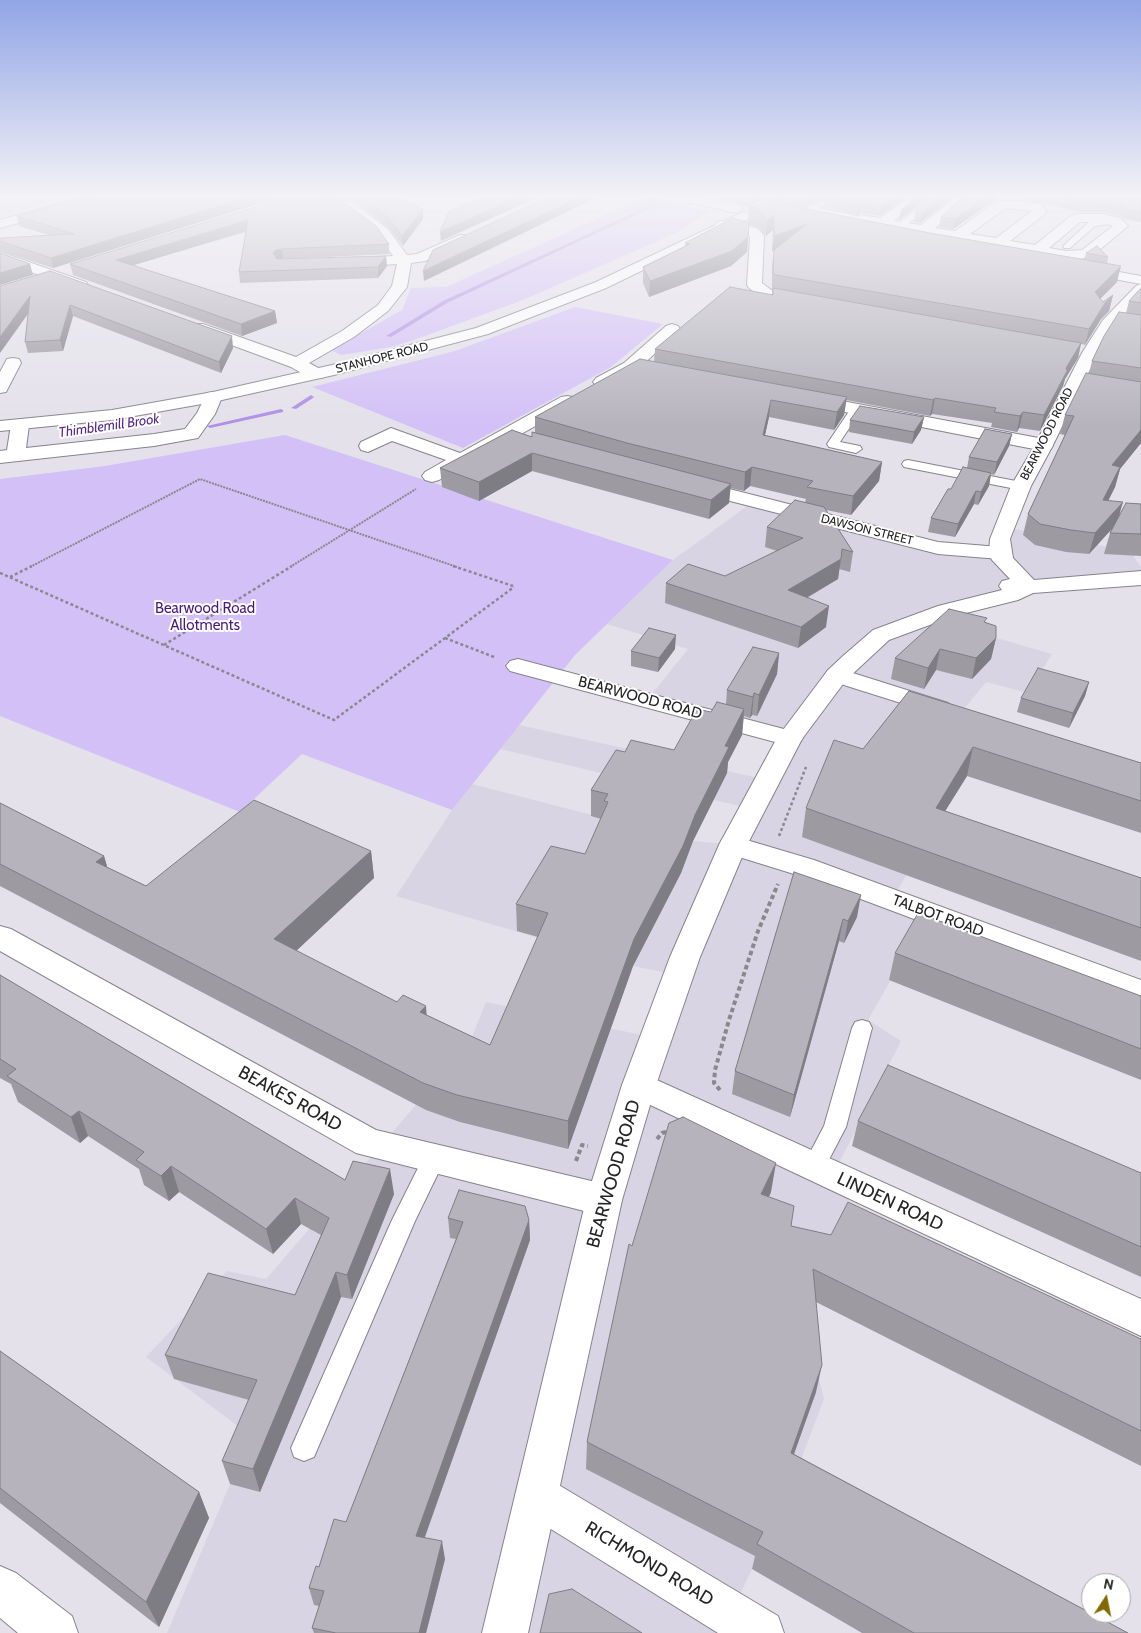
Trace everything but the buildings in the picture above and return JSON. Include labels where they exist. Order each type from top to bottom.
[{"type":"street","points":[[297,363],[348,334],[383,308],[399,287],[403,274]]},
{"type":"street","name":"STANHOPE ROAD","points":[[0,426],[112,415],[213,397],[316,374],[473,334],[526,315],[622,274]]},
{"type":"street","points":[[755,274],[754,285],[769,296],[818,305]]},
{"type":"street","points":[[1112,274],[1141,280]]},
{"type":"street","points":[[28,284],[54,275],[96,291]]},
{"type":"street","name":"BEARWOOD ROAD","points":[[1000,553],[1000,539],[1020,486],[1044,445],[1073,384],[1090,353],[1117,324],[1141,289]]},
{"type":"street","points":[[178,320],[297,363],[316,374]]},
{"type":"street","points":[[432,476],[630,367],[672,329]]},
{"type":"street","points":[[1070,349],[1090,353]]},
{"type":"street","points":[[0,388],[13,363]]},
{"type":"street","points":[[630,367],[649,370]]},
{"type":"street","points":[[1073,384],[1092,387]]},
{"type":"street","points":[[20,425],[8,456],[154,440],[191,434],[206,414],[213,397]]},
{"type":"street","points":[[792,397],[1044,445]]},
{"type":"street","points":[[368,446],[391,434],[460,459]]},
{"type":"street","points":[[505,436],[534,443]]},
{"type":"street","name":"DAWSON STREET","points":[[677,482],[938,548],[1000,553]]},
{"type":"street","points":[[1000,553],[1003,560],[1029,587]]},
{"type":"street","name":"BEARWOOD ROAD","points":[[504,1633],[604,1200],[639,1086],[685,958],[734,846],[798,750],[837,675],[881,635],[946,611],[1010,595],[1029,587],[1141,578]]},
{"type":"street","name":"BEARWOOD ROAD","points":[[518,666],[798,750]]},
{"type":"street","points":[[837,675],[960,714]]},
{"type":"street","name":"TALBOT ROAD","points":[[734,846],[797,864],[1141,992]]},
{"type":"street","name":"BEAKES ROAD","points":[[0,937],[368,1143],[604,1200]]},
{"type":"street","name":"LINDEN ROAD","points":[[639,1086],[1141,1318]]},
{"type":"street","name":"RICHMOND ROAD","points":[[537,1496],[761,1633]]},
{"type":"street","points":[[0,1590],[55,1633]]},
{"type":"lane","points":[[856,409],[833,444],[856,449]]},
{"type":"lane","points":[[908,464],[1020,486]]},
{"type":"lane","points":[[814,1166],[835,1127],[862,1028]]},
{"type":"lane","points":[[304,1448],[404,1220],[434,1160]]},
{"type":"path","points":[[0,573],[334,720],[514,586],[200,479],[10,577]]},
{"type":"path","points":[[163,645],[348,529],[418,488]]},
{"type":"path","points":[[445,638],[518,666]]},
{"type":"path","points":[[782,829],[806,772],[798,750]]},
{"type":"path","points":[[723,1096],[714,1083],[715,1070],[729,1020],[779,880]]},
{"type":"path","points":[[654,1142],[662,1134],[672,1131]]},
{"type":"path","points":[[576,1164],[582,1145]]},
{"type":"shaded area","points":[[754,501],[938,548],[999,553],[1004,527],[1130,551],[1141,567],[1141,578],[995,592],[936,607],[959,627],[1052,654],[1028,693],[986,682],[960,714],[929,798],[948,807],[892,899],[929,913],[868,1020],[901,1041],[833,1175],[856,1186],[800,1300],[824,1399],[792,1483],[731,1614],[761,1633],[167,1633],[230,1484],[237,1476],[239,1427],[146,1357],[227,1271],[266,1279],[470,1042],[486,1002],[656,1038],[678,975],[633,966],[396,896],[452,810],[472,784],[693,841],[734,845],[752,809],[500,749],[519,725],[768,780],[790,739],[647,700],[688,649],[607,624],[673,560]]},
{"type":"green space","points":[[474,274],[582,274],[523,300],[391,347],[341,355],[331,350],[402,310],[411,288],[446,287]]},
{"type":"green space","points":[[575,307],[663,324],[611,367],[463,448],[312,387],[455,351]]},
{"type":"green space","name":"Bearwood Road Allotments","points":[[285,435],[673,560],[575,655],[452,810],[302,754],[240,812],[0,716],[0,479],[105,466]]},
{"type":"waterway","name":"Thimblemill Brook","points":[[389,336],[445,302],[505,274]]},
{"type":"waterway","name":"Thimblemill Brook","points":[[294,408],[311,397]]},
{"type":"waterway","name":"Thimblemill Brook","points":[[210,426],[281,411]]}]
